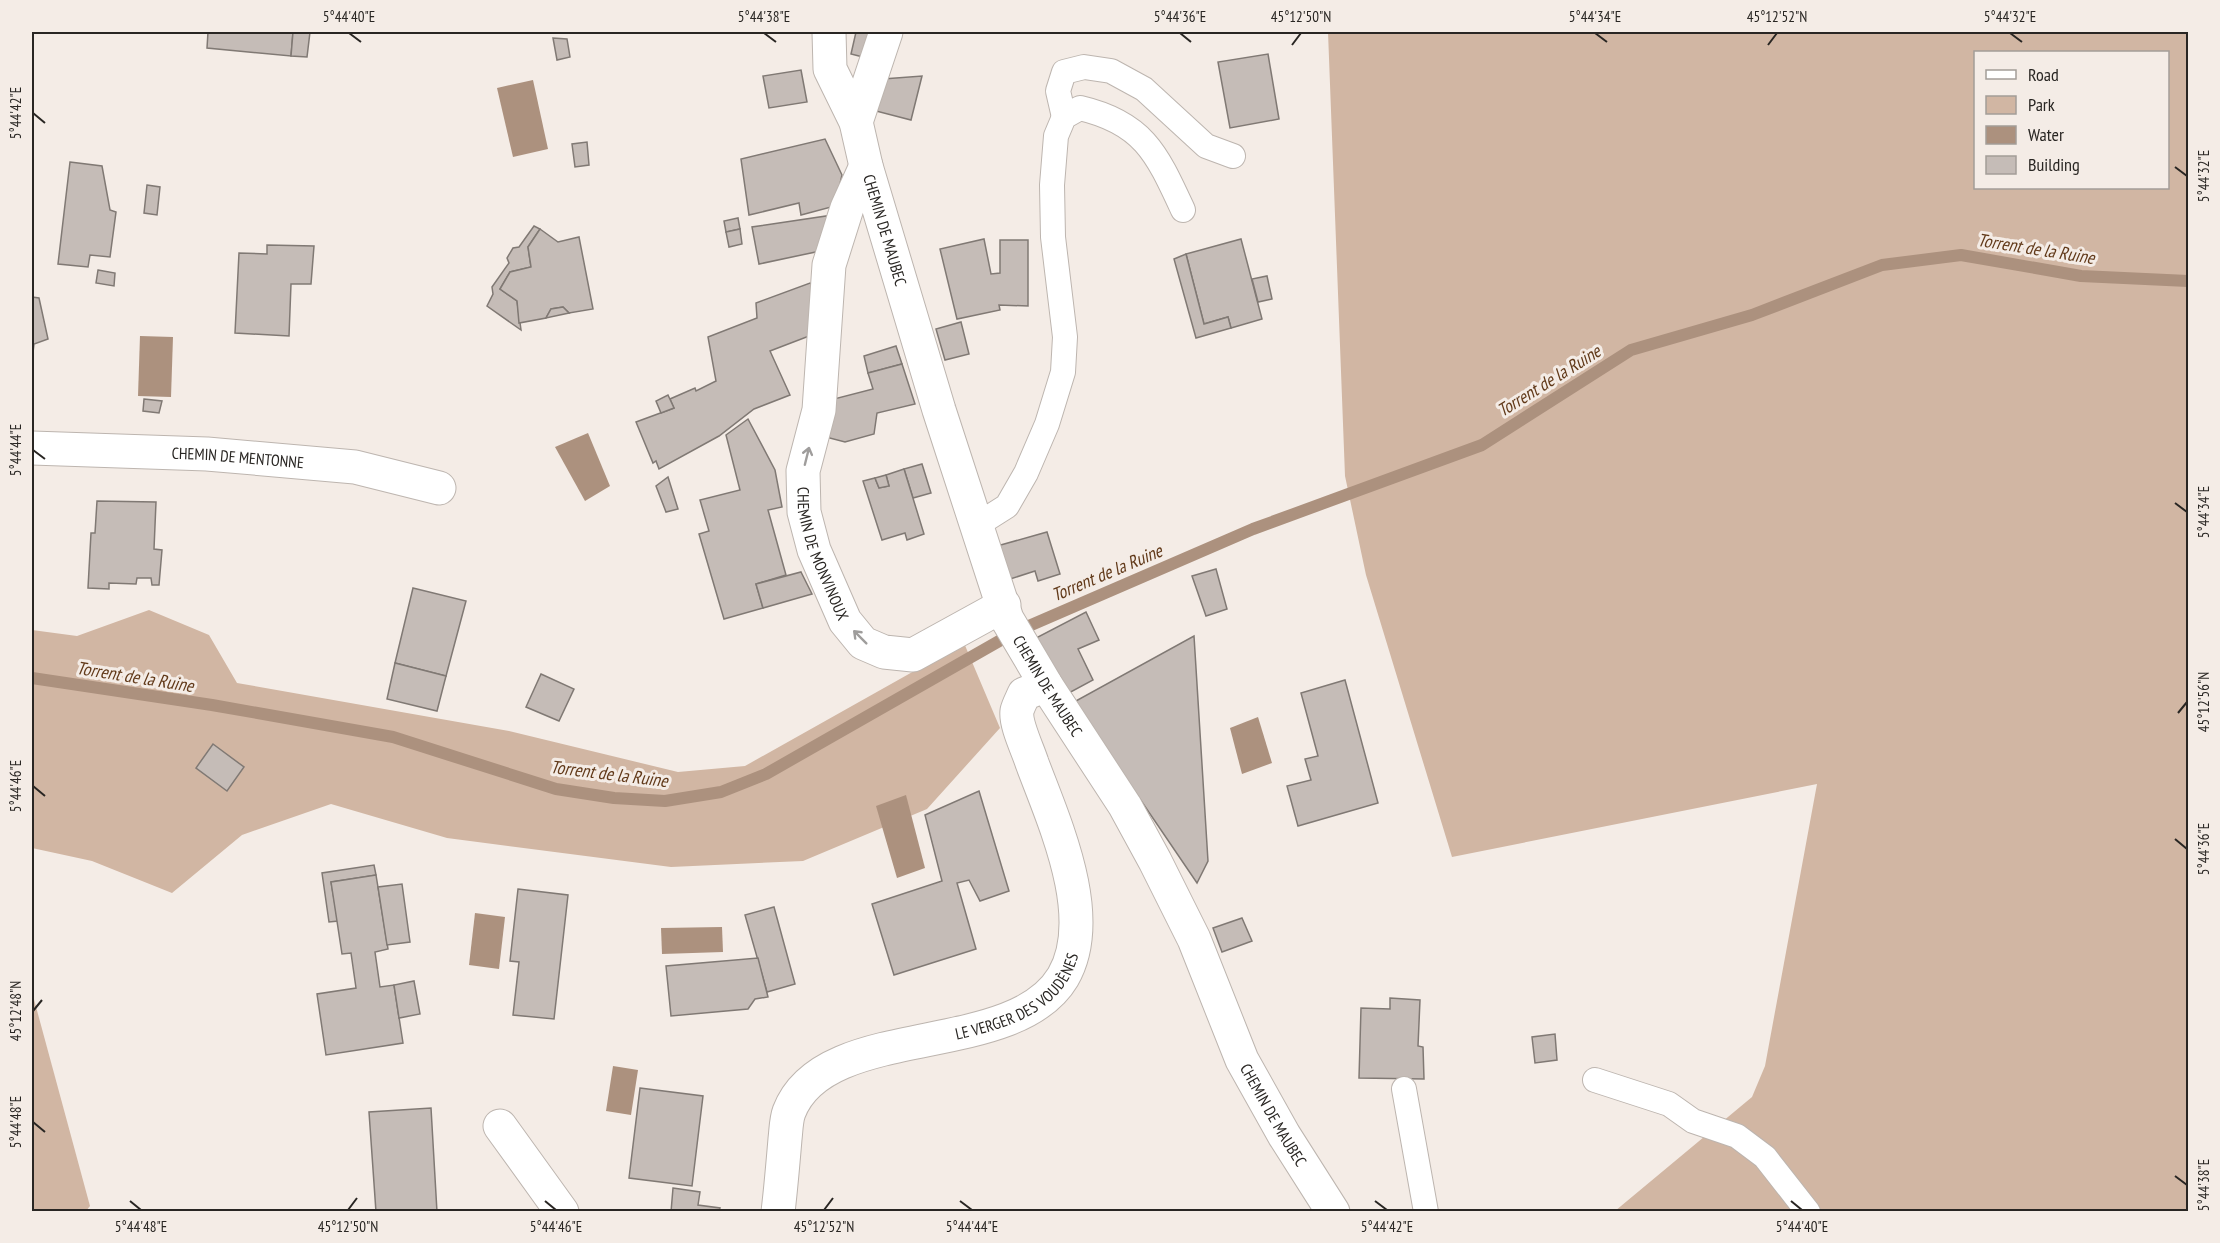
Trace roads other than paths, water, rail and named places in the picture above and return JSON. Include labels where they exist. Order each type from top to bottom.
[{"type":"street","name":"CHEMIN DE MAUBEC","points":[[829,32],[830,69],[856,122],[866,166],[939,410],[1007,619],[1046,685],[1125,806],[1194,939],[1242,1060],[1289,1144],[1333,1212]]},
{"type":"street","points":[[856,122],[886,32]]},
{"type":"street","name":"CHEMIN DE MONVINOUX","points":[[866,166],[847,208],[829,265],[819,410],[803,471],[804,512],[814,550],[845,621],[863,643],[884,652],[913,655],[1004,605]]},
{"type":"street","name":"CHEMIN DE MENTONNE","points":[[32,448],[207,454],[354,467],[439,488]]},
{"type":"street","name":"LE VERGER DES VOUDÈNES","points":[[778,1212],[788,1113],[808,1080],[855,1059],[1014,1017],[1046,1000],[1064,976],[1074,946],[1077,915],[1063,847],[1023,736],[1017,711],[1024,694],[1046,685]]},
{"type":"street","points":[[500,1126],[562,1212]]},
{"type":"lane","points":[[977,525],[1007,506],[1026,473],[1047,424],[1063,372],[1065,337],[1053,237],[1052,185],[1056,136],[1064,117],[1058,91],[1064,72],[1084,67],[1111,71],[1144,89],[1206,146],[1233,156]]},
{"type":"lane","points":[[1064,117],[1080,108],[1109,115],[1135,132],[1160,161],[1183,210]]},
{"type":"lane","points":[[1595,1080],[1670,1104],[1693,1121],[1737,1136],[1765,1157],[1808,1212]]},
{"type":"lane","points":[[1404,1089],[1426,1212]]},
{"type":"water","points":[[533,80],[548,149],[513,157],[497,88]]},
{"type":"water","points":[[140,336],[173,337],[171,397],[138,396]]},
{"type":"water","points":[[588,433],[610,486],[585,501],[555,447]]},
{"type":"water","points":[[1258,717],[1272,763],[1242,774],[1230,728]]},
{"type":"water","points":[[906,795],[925,868],[897,878],[876,806]]},
{"type":"water","points":[[475,913],[505,917],[499,969],[469,965]]},
{"type":"water","points":[[722,927],[723,952],[662,954],[661,928]]},
{"type":"water","points":[[613,1066],[638,1070],[631,1115],[606,1111]]},
{"type":"waterway","name":"Torrent de la Ruine","points":[[32,678],[212,705],[393,737],[556,789],[614,798],[665,801],[721,792],[766,774],[1015,632],[1253,529],[1482,445],[1631,350],[1752,315],[1882,265],[1961,255],[2081,276],[2188,281]]}]
